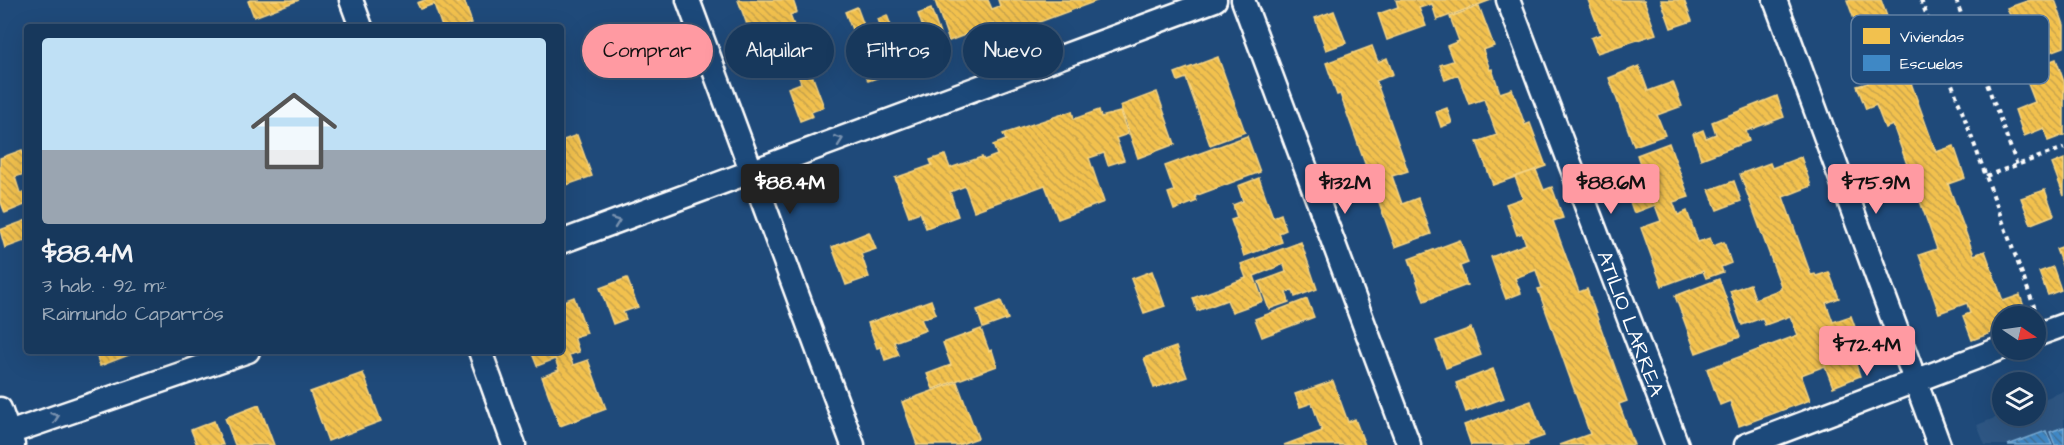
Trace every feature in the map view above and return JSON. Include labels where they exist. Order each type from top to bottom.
[{"type":"street","points":[[351,0],[360,24]]},
{"type":"street","points":[[688,0],[853,445]]},
{"type":"street","points":[[564,241],[1215,0]]},
{"type":"street","points":[[1243,0],[1409,445]]},
{"type":"street","name":"ATILIO LARREA","points":[[1508,0],[1677,445]]},
{"type":"street","points":[[1775,0],[1939,445]]},
{"type":"street","points":[[1746,445],[1992,352]]},
{"type":"street","points":[[0,409],[7,438],[240,354]]},
{"type":"street","points":[[481,354],[514,445]]},
{"type":"path","points":[[1921,0],[1927,15]]},
{"type":"path","points":[[1956,0],[1962,15]]},
{"type":"path","points":[[1952,84],[2048,331]]},
{"type":"path","points":[[1987,84],[2017,165]]},
{"type":"path","points":[[1986,176],[2064,148]]},
{"type":"shaded area","points":[[2064,391],[2064,445],[1985,445],[1977,425],[1992,419],[1992,426],[2046,426],[2046,398]]},
{"type":"building: Viviendas","points":[[299,0],[254,17],[248,1]]},
{"type":"building: Viviendas","points":[[425,0],[455,0],[457,3],[464,0],[472,23],[441,24],[434,4],[420,9],[417,3]]},
{"type":"building: Viviendas","points":[[738,0],[793,0],[797,12],[790,15],[793,24],[747,24]]},
{"type":"building: Viviendas","points":[[988,0],[992,9],[1000,6],[998,0],[1099,0],[1034,24],[963,24],[963,36],[951,40],[951,24],[943,24],[935,1]]},
{"type":"building: Viviendas","points":[[1396,0],[1491,0],[1437,20],[1432,4],[1419,8],[1426,26],[1387,40],[1378,14],[1398,7]]},
{"type":"building: Viviendas","points":[[1588,0],[1644,0],[1656,34],[1597,53],[1591,38],[1601,34]]},
{"type":"building: Viviendas","points":[[1661,0],[1684,0],[1692,21],[1671,28]]},
{"type":"building: Viviendas","points":[[1847,0],[1881,0],[1886,15],[1852,15]]},
{"type":"building: Viviendas","points":[[2030,0],[2055,0],[2064,25],[2064,47],[2049,53],[2049,15],[2010,15],[2007,8]]},
{"type":"building: Viviendas","points":[[1479,6],[1494,46],[1483,50],[1490,70],[1492,69],[1500,93],[1512,89],[1525,125],[1530,123],[1546,166],[1493,185],[1477,142],[1497,135],[1484,99],[1469,104],[1458,75],[1445,80],[1440,65],[1453,61],[1447,46],[1459,41],[1450,17]]},
{"type":"building: Viviendas","points":[[857,7],[863,24],[850,24],[845,12]]},
{"type":"building: Viviendas","points":[[931,9],[936,24],[922,24],[918,14]]},
{"type":"building: Viviendas","points":[[1334,11],[1346,43],[1326,50],[1315,18]]},
{"type":"building: Viviendas","points":[[887,15],[890,24],[880,24],[878,19]]},
{"type":"building: Viviendas","points":[[1372,46],[1378,62],[1387,58],[1393,74],[1376,81],[1408,171],[1392,176],[1402,204],[1418,198],[1431,234],[1395,247],[1340,94],[1337,95],[1326,63]]},
{"type":"building: Viviendas","points":[[1218,57],[1245,132],[1210,145],[1186,78],[1178,81],[1175,73]]},
{"type":"building: Viviendas","points":[[2056,59],[2064,82],[2064,135],[2048,141],[2044,128],[2024,136],[2015,110],[2035,102],[2028,84],[2049,84],[2049,62]]},
{"type":"building: Viviendas","points":[[1639,66],[1648,91],[1673,82],[1682,106],[1657,115],[1665,135],[1634,146],[1609,78]]},
{"type":"building: Viviendas","points":[[799,78],[813,78],[824,107],[811,112],[813,116],[800,121],[788,88],[801,83]]},
{"type":"building: Viviendas","points":[[1911,84],[1936,152],[1954,146],[1965,178],[1948,184],[1974,255],[1985,251],[2003,301],[2020,295],[2024,306],[1992,306],[1992,333],[1972,340],[1963,316],[1970,313],[1967,303],[1939,313],[1919,255],[1937,249],[1893,125],[1885,128],[1876,105],[1866,109],[1857,86]]},
{"type":"building: Viviendas","points":[[1157,92],[1175,144],[1138,158],[1120,106]]},
{"type":"building: Viviendas","points":[[1777,96],[1784,117],[1746,131],[1749,141],[1701,159],[1693,134],[1703,130],[1706,138],[1716,134],[1712,122]]},
{"type":"building: Viviendas","points":[[1447,108],[1452,123],[1441,127],[1436,112]]},
{"type":"building: Viviendas","points":[[1099,110],[1101,117],[1120,112],[1128,134],[1116,138],[1124,160],[1108,165],[1104,153],[1089,158],[1104,202],[1058,219],[1045,185],[974,211],[965,186],[950,192],[958,216],[926,228],[920,212],[909,216],[895,178],[932,165],[930,160],[945,155],[950,168],[982,157],[984,160],[997,155],[993,145],[1006,140],[1003,134],[1072,111],[1074,119]]},
{"type":"building: Viviendas","points":[[577,135],[592,176],[564,186],[564,140]]},
{"type":"building: Viviendas","points":[[1247,136],[1260,172],[1195,196],[1197,201],[1174,210],[1168,193],[1174,191],[1165,166]]},
{"type":"building: Viviendas","points":[[1669,143],[1689,197],[1673,202],[1678,215],[1687,211],[1698,242],[1710,238],[1713,246],[1724,242],[1731,263],[1721,267],[1723,272],[1706,278],[1703,271],[1662,286],[1641,228],[1661,221],[1655,205],[1634,213],[1620,175],[1641,167],[1637,155]]},
{"type":"building: Viviendas","points":[[22,150],[24,155],[24,174],[15,177],[20,193],[24,192],[24,205],[5,213],[0,200],[0,158]]},
{"type":"building: Viviendas","points":[[1801,157],[1811,186],[1783,197],[1811,275],[1816,276],[1829,272],[1839,298],[1826,303],[1833,322],[1851,316],[1864,352],[1853,356],[1860,376],[1833,387],[1825,366],[1801,375],[1810,400],[1739,426],[1730,401],[1720,405],[1707,369],[1798,335],[1790,316],[1765,325],[1762,318],[1742,325],[1730,291],[1750,284],[1755,299],[1781,289],[1781,286],[1740,174],[1770,163],[1772,168]]},
{"type":"building: Viviendas","points":[[2064,159],[2064,196],[2052,164]]},
{"type":"building: Viviendas","points":[[1536,170],[1544,190],[1552,187],[1563,218],[1553,221],[1579,292],[1587,289],[1627,401],[1619,404],[1634,445],[1559,445],[1590,434],[1538,289],[1542,288],[1536,270],[1515,278],[1521,293],[1506,299],[1500,283],[1491,257],[1526,244],[1522,233],[1517,235],[1506,204],[1523,198],[1515,177]]},
{"type":"building: Viviendas","points":[[1259,178],[1273,217],[1281,214],[1286,230],[1279,233],[1282,242],[1244,256],[1231,220],[1237,218],[1233,205],[1243,201],[1238,186]]},
{"type":"building: Viviendas","points":[[1734,181],[1741,201],[1717,210],[1709,190]]},
{"type":"building: Viviendas","points":[[2045,190],[2054,215],[2031,224],[2021,198]]},
{"type":"building: Viviendas","points":[[24,221],[24,241],[5,248],[0,230]]},
{"type":"building: Viviendas","points":[[869,232],[876,249],[861,254],[869,277],[846,285],[832,247]]},
{"type":"building: Viviendas","points":[[1460,240],[1468,263],[1460,266],[1467,285],[1424,301],[1409,259]]},
{"type":"building: Viviendas","points":[[1301,242],[1317,289],[1295,297],[1293,290],[1286,292],[1289,302],[1269,309],[1259,282],[1286,272],[1284,264],[1254,276],[1263,301],[1232,312],[1227,300],[1197,311],[1193,298],[1246,278],[1241,264]]},
{"type":"building: Viviendas","points":[[2064,246],[2064,271],[2056,249]]},
{"type":"building: Viviendas","points":[[2053,267],[2061,290],[2048,295],[2039,272]]},
{"type":"building: Viviendas","points":[[1152,271],[1165,306],[1144,313],[1131,279]]},
{"type":"building: Viviendas","points":[[627,278],[638,307],[623,312],[626,319],[613,324],[600,288]]},
{"type":"building: Viviendas","points":[[1719,279],[1740,337],[1696,353],[1675,296]]},
{"type":"building: Viviendas","points":[[574,297],[587,333],[574,337],[579,352],[569,355],[573,365],[588,360],[606,409],[560,426],[542,377],[559,370],[555,359],[537,366],[532,354],[564,354],[564,301]]},
{"type":"building: Viviendas","points":[[1307,299],[1314,317],[1262,337],[1255,319]]},
{"type":"building: Viviendas","points":[[931,300],[936,314],[921,319],[926,330],[894,342],[899,355],[885,360],[881,347],[877,348],[868,323]]},
{"type":"building: Viviendas","points":[[1001,301],[1008,319],[983,328],[977,310]]},
{"type":"building: Viviendas","points":[[1471,328],[1481,355],[1446,368],[1436,341]]},
{"type":"building: Viviendas","points":[[981,329],[997,366],[933,389],[927,374],[951,365],[943,343]]},
{"type":"building: Viviendas","points":[[1176,347],[1187,377],[1154,388],[1144,358]]},
{"type":"building: Viviendas","points":[[96,354],[131,354],[100,366]]},
{"type":"building: Viviendas","points":[[1493,369],[1504,398],[1466,412],[1456,383]]},
{"type":"building: Viviendas","points":[[363,373],[381,421],[328,441],[310,392]]},
{"type":"building: Viviendas","points":[[1333,381],[1348,422],[1355,419],[1365,445],[1284,445],[1322,431],[1312,403],[1300,407],[1295,394]]},
{"type":"building: Viviendas","points":[[957,382],[978,438],[958,445],[917,445],[902,402]]},
{"type":"building: Viviendas","points":[[1531,401],[1544,436],[1527,442],[1528,445],[1471,445],[1464,425]]},
{"type":"building: Viviendas","points":[[259,405],[274,445],[235,445],[225,418]]},
{"type":"building: Viviendas","points":[[214,421],[223,445],[197,445],[191,430]]},
{"type":"building: Escuelas","points":[[2064,427],[2064,445],[2055,445],[2050,432]]},
{"type":"building: Escuelas","points":[[2046,431],[2052,445],[2008,445]]}]
